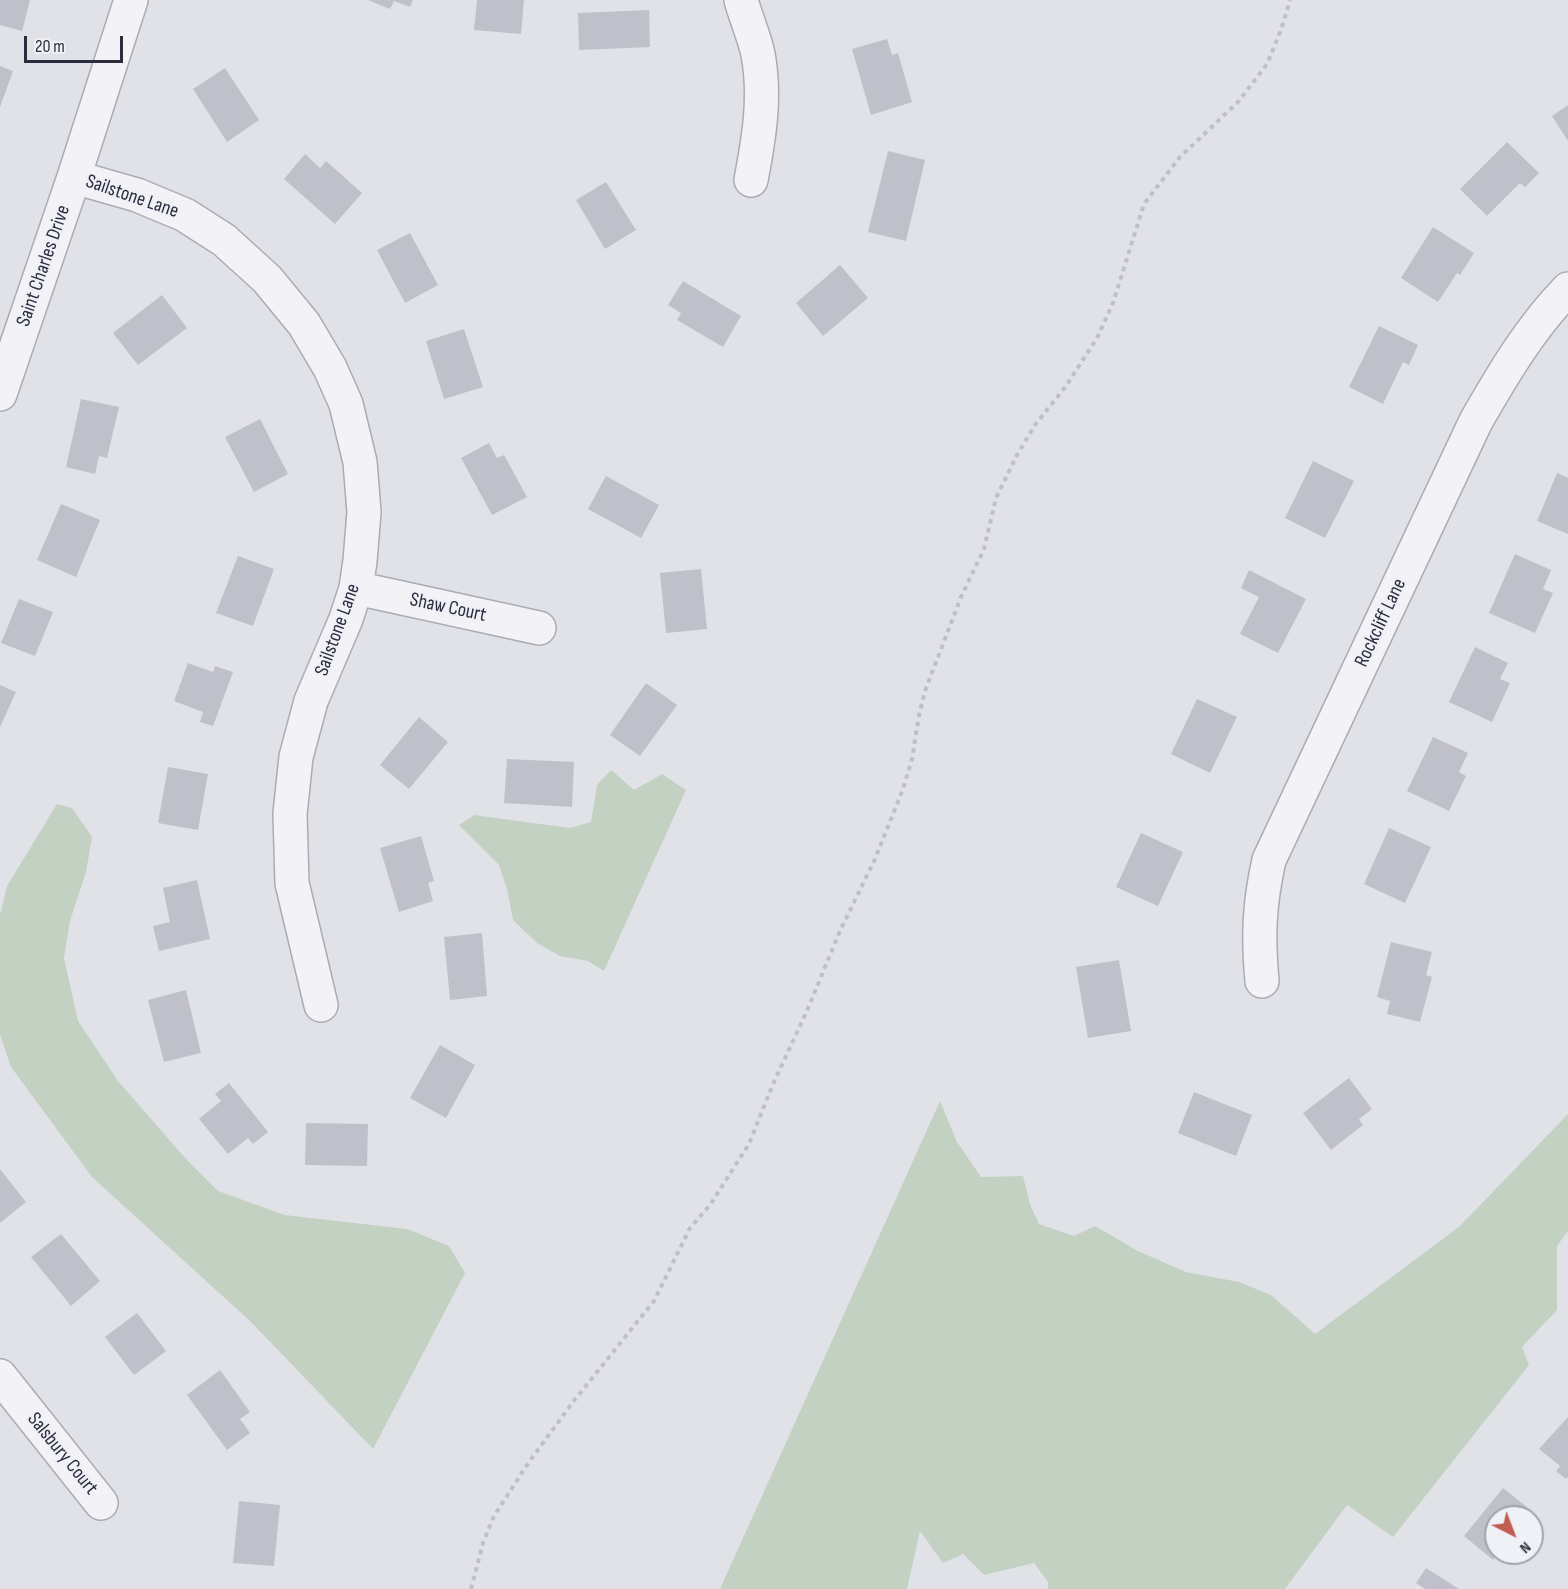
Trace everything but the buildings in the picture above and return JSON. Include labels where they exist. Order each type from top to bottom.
[{"type":"street","name":"Saint Charles Drive","points":[[0,394],[131,0]]},
{"type":"street","points":[[741,0],[758,54],[762,97],[760,135],[751,180]]},
{"type":"street","name":"Sailstone Lane","points":[[74,177],[137,195],[185,215],[225,240],[267,279],[304,324],[330,368],[346,404],[360,462],[364,512],[357,588],[346,620],[311,701],[296,757],[290,814],[292,883],[321,1005]]},
{"type":"street","name":"Rockcliff Lane","points":[[1262,981],[1258,936],[1261,894],[1269,860],[1476,421],[1510,361],[1551,306],[1568,289]]},
{"type":"street","name":"Shaw Court","points":[[357,588],[539,628]]},
{"type":"street","name":"Salsbury Court","points":[[0,1376],[101,1503]]},
{"type":"path","points":[[471,1589],[483,1543],[494,1516],[529,1462],[654,1301],[690,1228],[710,1205],[749,1144],[840,931],[875,859],[903,789],[912,759],[925,691],[961,597],[984,549],[996,498],[1035,424],[1066,386],[1097,338],[1113,303],[1144,204],[1180,157],[1238,102],[1267,64],[1290,0]]},
{"type":"green space","points":[[611,770],[634,790],[662,774],[686,790],[604,971],[588,961],[560,956],[537,943],[513,920],[507,889],[499,865],[459,825],[474,815],[570,828],[591,822],[597,785]]},
{"type":"green space","points":[[57,804],[72,808],[92,837],[86,872],[70,921],[64,958],[78,1021],[118,1081],[186,1159],[218,1191],[285,1215],[407,1229],[449,1246],[465,1273],[373,1449],[251,1322],[92,1177],[11,1067],[0,1035],[0,915],[7,886]]},
{"type":"green space","points":[[940,1101],[957,1142],[981,1177],[1023,1176],[1030,1204],[1039,1224],[1074,1236],[1095,1226],[1138,1251],[1186,1272],[1239,1282],[1271,1295],[1315,1334],[1459,1227],[1568,1114],[1568,1231],[1557,1246],[1557,1310],[1522,1347],[1529,1365],[1393,1537],[1347,1505],[1285,1589],[1048,1589],[1048,1582],[1034,1563],[984,1575],[963,1554],[943,1563],[920,1531],[907,1589],[720,1589]]}]
